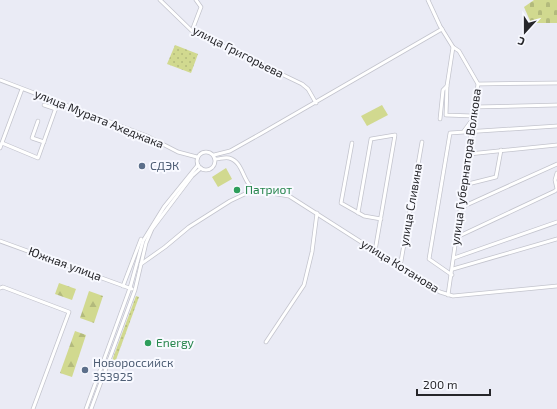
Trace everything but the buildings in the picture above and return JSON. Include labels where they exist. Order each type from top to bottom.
[{"type":"street","name":"улица Григорьева","points":[[160,0],[194,32],[302,84],[316,103]]},
{"type":"street","points":[[194,32],[201,7],[196,0]]},
{"type":"street","name":"улица Губернатора Волкова","points":[[428,0],[442,29],[453,47],[459,51],[478,84],[460,208],[453,269],[448,295]]},
{"type":"street","points":[[215,159],[211,153],[204,152],[197,157],[198,165],[201,168],[210,170],[215,159],[226,152],[316,103],[442,29]]},
{"type":"street","points":[[453,47],[447,86],[446,116],[473,118]]},
{"type":"street","name":"улица Мурата Ахеджака","points":[[0,80],[147,136],[178,152],[197,157]]},
{"type":"street","points":[[478,84],[557,83]]},
{"type":"street","points":[[440,119],[443,90],[447,86]]},
{"type":"street","points":[[0,148],[22,89]]},
{"type":"street","points":[[2,143],[36,158],[44,142],[58,102]]},
{"type":"street","points":[[474,107],[557,104]]},
{"type":"street","points":[[44,105],[56,109]]},
{"type":"street","points":[[464,131],[473,118]]},
{"type":"street","points":[[38,121],[32,138],[44,142]]},
{"type":"street","points":[[452,275],[429,259],[450,133],[557,126]]},
{"type":"street","points":[[358,213],[371,139],[395,135],[375,251]]},
{"type":"street","name":"улица Сливина","points":[[400,267],[422,142]]},
{"type":"street","points":[[352,143],[341,202],[364,216],[381,220]]},
{"type":"street","points":[[469,154],[557,145]]},
{"type":"street","points":[[464,185],[496,177],[501,150]]},
{"type":"street","points":[[226,152],[227,158]]},
{"type":"street","points":[[215,159],[227,158],[238,163],[254,189],[277,193]]},
{"type":"street","points":[[144,260],[189,227],[230,201],[251,190],[235,163],[226,159],[215,159]]},
{"type":"street","points":[[460,208],[557,164]]},
{"type":"street","points":[[86,409],[130,288],[143,241],[149,229],[198,165]]},
{"type":"street","points":[[91,409],[135,290],[141,264],[144,260],[152,229],[192,176],[201,168]]},
{"type":"street","points":[[456,238],[555,191],[557,189],[555,180],[557,173]]},
{"type":"street","name":"улица Котанова","points":[[251,190],[290,196],[400,267],[440,292],[448,295],[466,296],[557,286]]},
{"type":"street","points":[[266,342],[304,285],[312,252],[317,213]]},
{"type":"street","points":[[454,258],[557,222]]},
{"type":"street","points":[[123,286],[141,239]]},
{"type":"street","points":[[453,269],[557,239]]},
{"type":"street","name":"Южная улица","points":[[0,241],[135,290]]},
{"type":"street","points":[[0,288],[2,287],[69,312],[33,409]]},
{"type":"green space","points":[[534,0],[557,0],[557,23],[531,23],[524,7]]},
{"type":"green space","points":[[175,45],[198,54],[191,73],[167,64]]},
{"type":"green space","points":[[382,105],[388,115],[367,126],[361,116]]},
{"type":"green space","points":[[226,168],[232,179],[218,187],[212,177]]},
{"type":"green space","points":[[59,283],[76,289],[72,300],[55,294]]},
{"type":"green space","points":[[89,291],[103,296],[94,323],[80,318]]},
{"type":"green space","points":[[136,296],[139,297],[113,368],[110,366]]},
{"type":"green space","points":[[75,331],[86,335],[72,377],[60,373]]},
{"type":"place","name":"СДЭК","points":[[142,166]]},
{"type":"place","name":"Патриот","points":[[237,190]]},
{"type":"place","name":"Energy","points":[[148,343]]},
{"type":"place","name":"Новороссийск 353925","points":[[85,370]]}]
